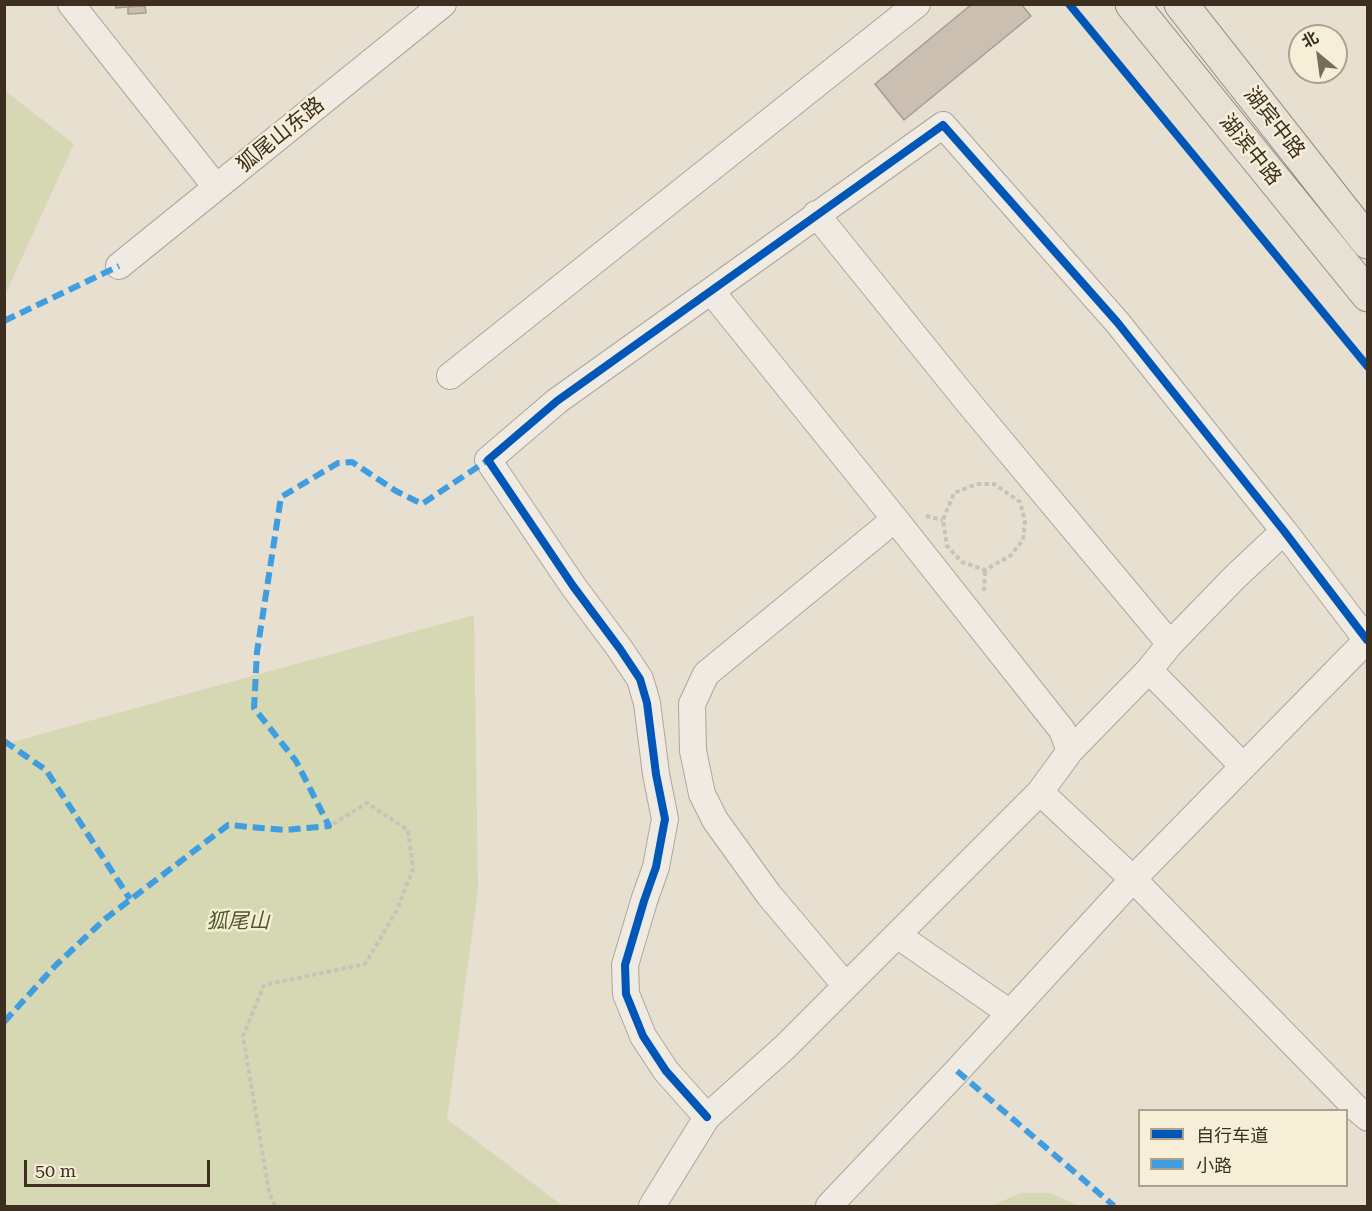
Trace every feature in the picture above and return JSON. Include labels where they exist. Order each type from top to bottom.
[{"type":"main road","name":"湖滨中路","points":[[1132,4],[1368,296]]},
{"type":"main road","name":"湖宾中路","points":[[1181,4],[1368,242]]},
{"type":"street","points":[[71,4],[216,187]]},
{"type":"street","name":"狐尾山东路","points":[[119,266],[443,4]]},
{"type":"street","points":[[450,376],[917,4]]},
{"type":"street","points":[[707,1117],[666,1071],[648,1045],[626,994],[625,965],[656,867],[665,819],[656,774],[647,703],[640,680],[488,460],[557,401],[943,125],[1117,322],[1367,639],[1132,879],[829,1206]]},
{"type":"street","points":[[816,214],[968,402],[1170,644]]},
{"type":"street","points":[[711,291],[1062,730],[1070,751]]},
{"type":"street","points":[[846,986],[769,895],[715,820],[702,794],[693,751],[692,704],[706,674],[895,519]]},
{"type":"street","points":[[652,1206],[707,1117],[785,1047],[1040,792],[1070,751],[1149,670],[1170,644],[1235,577],[1284,531]]},
{"type":"street","points":[[1149,670],[1242,765]]},
{"type":"street","points":[[1040,792],[1132,879],[1368,1118]]},
{"type":"street","points":[[897,935],[1010,1013]]},
{"type":"path","points":[[977,484],[994,484],[1020,502],[1025,521],[1023,540],[1010,556],[985,570],[962,562],[947,546],[942,520],[954,493],[977,484]]},
{"type":"path","points":[[275,1206],[269,1192],[243,1036],[264,985],[365,964],[396,912],[413,869],[408,830],[367,803],[329,826]]},
{"type":"green space","points":[[5,91],[74,144],[5,295]]},
{"type":"green space","name":"狐尾山","points":[[474,615],[478,890],[447,1119],[563,1206],[5,1206],[5,744]]},
{"type":"green space","points":[[1020,1193],[1050,1193],[1079,1206],[992,1206]]},
{"type":"building","points":[[115,4],[160,4],[116,8]]},
{"type":"building","points":[[972,4],[1021,4],[1031,16],[904,120],[875,84]]},
{"type":"building","points":[[145,6],[146,13],[128,14],[128,7]]},
{"type":"marked path","points":[[4,321],[119,266]]},
{"type":"marked path","points":[[4,1022],[56,965],[105,919],[228,825],[285,830],[329,826],[296,761],[254,708],[257,652],[281,497],[338,463],[352,462],[396,491],[422,504],[488,460]]},
{"type":"marked path","points":[[4,741],[46,770],[130,899]]},
{"type":"marked path","points":[[957,1071],[1114,1206]]},
{"type":"cycle path","points":[[1069,4],[1368,367]]},
{"type":"cycle path","points":[[707,1117],[666,1071],[643,1036],[626,994],[625,965],[656,867],[665,819],[656,774],[647,703],[640,679],[573,586],[488,460],[557,401],[943,125],[1117,322],[1284,531],[1367,640]]}]
